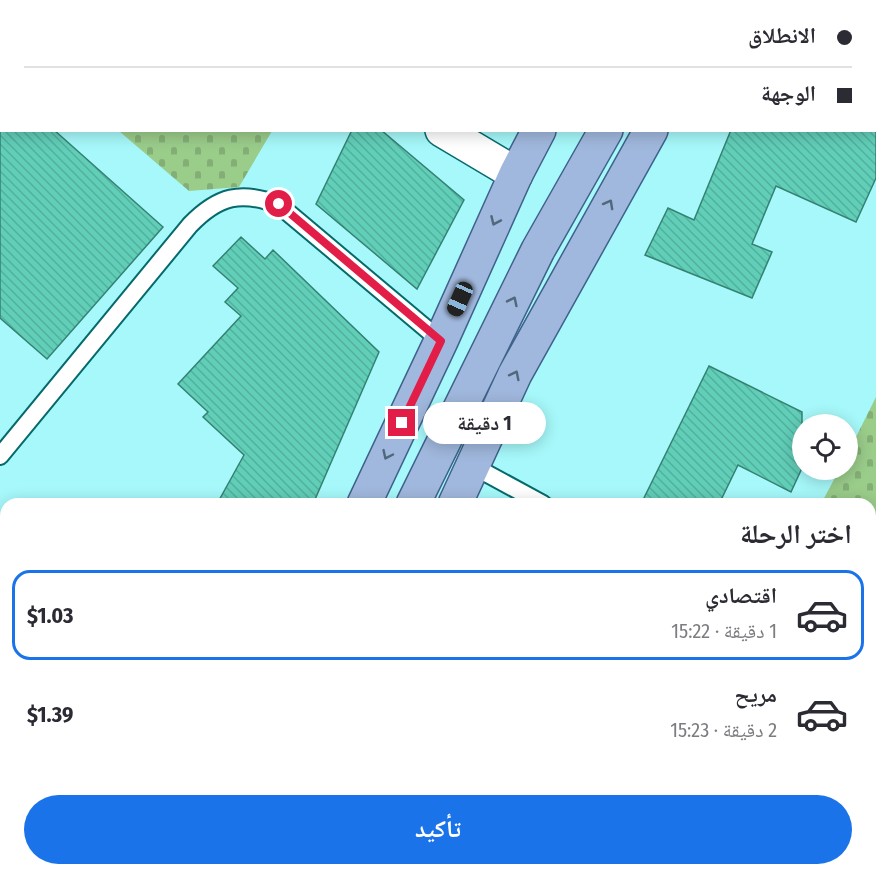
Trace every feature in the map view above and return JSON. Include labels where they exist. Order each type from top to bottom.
[{"type":"main road","points":[[367,498],[516,174],[538,132]]},
{"type":"main road","points":[[458,498],[515,374],[650,132]]},
{"type":"main road","points":[[416,498],[538,250],[603,136]]},
{"type":"street","points":[[445,132],[516,174]]},
{"type":"lane","points":[[0,456],[189,225],[203,211],[221,201],[240,196],[261,198],[279,204],[441,341]]},
{"type":"lane","points":[[473,466],[532,498]]},
{"type":"green space","points":[[120,132],[271,132],[239,187],[189,191]]},
{"type":"green space","points":[[876,397],[876,498],[824,498],[834,480],[858,480],[858,433]]},
{"type":"building","points":[[0,132],[56,132],[163,227],[47,359],[0,318]]},
{"type":"building","points":[[351,132],[383,132],[464,200],[417,289],[316,204]]},
{"type":"building","points":[[730,132],[876,132],[876,178],[856,222],[776,186],[752,244],[772,252],[752,298],[645,255],[668,208],[694,220]]},
{"type":"building","points":[[241,237],[265,259],[273,250],[379,352],[316,498],[220,498],[244,455],[203,417],[208,412],[178,384],[241,316],[225,302],[238,288],[213,266]]},
{"type":"building","points":[[709,366],[802,412],[802,414],[792,414],[792,480],[796,480],[791,492],[738,465],[722,498],[644,498]]},
{"type":"route","points":[[279,204],[441,341],[402,423]]}]
